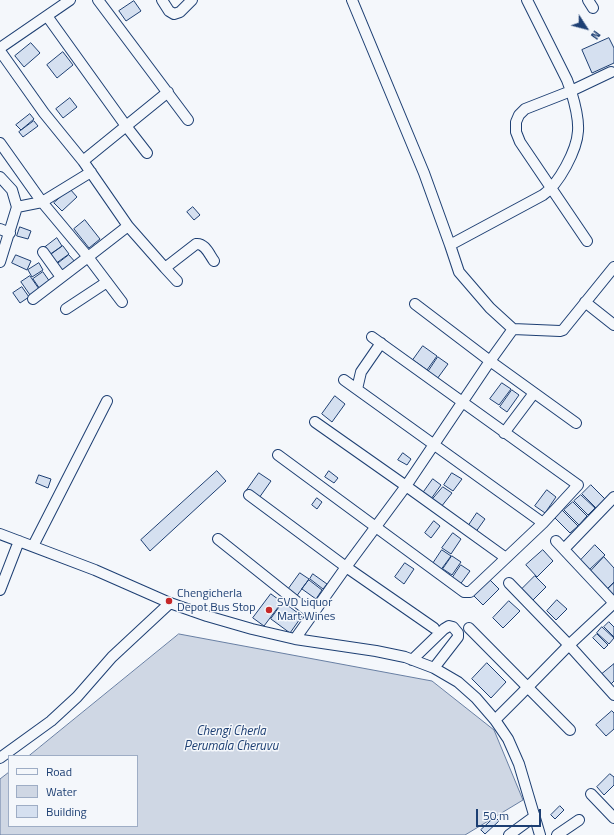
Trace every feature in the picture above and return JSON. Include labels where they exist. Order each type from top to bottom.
[{"type":"street","points":[[0,48],[70,0]]},
{"type":"street","points":[[98,0],[188,120]]},
{"type":"street","points":[[162,0],[169,11],[174,14],[180,12],[192,0]]},
{"type":"street","points":[[352,0],[424,173],[459,272],[490,308],[513,329],[560,331],[563,330],[614,267]]},
{"type":"street","points":[[450,245],[534,200],[552,188],[573,151],[578,133],[575,105],[571,91],[527,0]]},
{"type":"street","points":[[47,16],[147,153]]},
{"type":"street","points":[[0,51],[44,113],[83,161],[128,226],[176,281]]},
{"type":"street","points":[[587,241],[520,142],[516,132],[516,122],[519,115],[525,109],[571,91],[611,72]]},
{"type":"street","points":[[83,161],[168,92]]},
{"type":"street","points":[[0,143],[42,202],[88,257],[122,302]]},
{"type":"street","points":[[17,207],[42,202],[91,172]]},
{"type":"street","points":[[0,177],[12,190],[17,207],[5,231],[0,262]]},
{"type":"street","points":[[33,299],[128,226]]},
{"type":"street","points":[[165,268],[196,244],[200,243],[214,261]]},
{"type":"street","points":[[43,252],[61,277]]},
{"type":"street","points":[[66,309],[107,282]]},
{"type":"street","points":[[585,302],[614,325]]},
{"type":"street","points":[[415,304],[490,361],[576,423]]},
{"type":"street","points":[[295,639],[406,486],[513,329]]},
{"type":"street","points":[[278,455],[464,592],[470,592],[543,523],[578,486],[372,337]]},
{"type":"street","points":[[357,389],[361,372],[381,343]]},
{"type":"street","points":[[344,380],[543,523]]},
{"type":"street","points":[[504,433],[534,393]]},
{"type":"street","points":[[33,546],[107,401]]},
{"type":"street","points":[[315,422],[506,558]]},
{"type":"street","points":[[249,495],[346,567],[434,628]]},
{"type":"street","points":[[564,549],[614,497]]},
{"type":"street","points":[[0,534],[95,570],[170,603],[252,629],[295,639],[376,651],[412,660],[434,668],[458,682],[476,698],[495,720],[508,739],[519,764],[540,835]]},
{"type":"street","points":[[218,540],[312,614]]},
{"type":"street","points":[[495,720],[569,645],[614,603],[556,540]]},
{"type":"street","points":[[0,590],[19,541]]},
{"type":"street","points":[[509,583],[569,645],[614,695]]},
{"type":"street","points":[[0,758],[51,721],[77,697],[112,657],[170,603]]},
{"type":"street","points":[[412,660],[444,629],[449,626],[454,628],[458,633],[458,637],[434,668]]},
{"type":"street","points":[[469,628],[570,730]]},
{"type":"street","points":[[591,794],[614,818]]},
{"type":"street","points":[[509,835],[534,816]]},
{"type":"street","points":[[557,835],[579,820]]},
{"type":"water","name":"Chengi Cherla Perumala Cheruvu","points":[[179,634],[432,681],[494,730],[523,800],[465,835],[0,835],[0,779],[8,773],[8,827],[138,827],[138,755],[30,755]]},
{"type":"building","points":[[134,1],[141,11],[126,21],[119,11]]},
{"type":"building","points":[[609,38],[614,48],[614,63],[592,73],[582,50]]},
{"type":"building","points":[[31,43],[40,53],[24,67],[15,56]]},
{"type":"building","points":[[63,52],[73,65],[57,78],[47,65]]},
{"type":"building","points":[[70,98],[77,107],[63,118],[56,109]]},
{"type":"building","points":[[30,114],[34,119],[21,130],[16,125]]},
{"type":"building","points":[[34,121],[38,126],[23,137],[19,132]]},
{"type":"building","points":[[70,189],[77,197],[62,211],[54,203]]},
{"type":"building","points":[[193,207],[200,215],[194,220],[187,212]]},
{"type":"building","points":[[85,220],[100,239],[89,248],[74,229]]},
{"type":"building","points":[[20,227],[31,231],[28,239],[17,236]]},
{"type":"building","points":[[57,238],[62,246],[49,255],[44,248]]},
{"type":"building","points":[[63,246],[69,254],[55,264],[49,256]]},
{"type":"building","points":[[16,255],[31,261],[27,270],[12,263]]},
{"type":"building","points":[[69,255],[76,263],[62,273],[56,265]]},
{"type":"building","points":[[39,263],[43,270],[32,277],[28,270]]},
{"type":"building","points":[[43,272],[50,282],[40,289],[33,279]]},
{"type":"building","points":[[30,276],[39,289],[30,295],[21,282]]},
{"type":"building","points":[[22,287],[29,297],[20,303],[13,293]]},
{"type":"building","points":[[423,346],[437,356],[427,370],[413,360]]},
{"type":"building","points":[[438,357],[448,364],[437,379],[428,372]]},
{"type":"building","points":[[502,383],[511,389],[499,405],[490,399]]},
{"type":"building","points":[[512,390],[519,395],[507,412],[500,407]]},
{"type":"building","points":[[335,396],[345,404],[332,422],[322,414]]},
{"type":"building","points":[[403,453],[411,459],[407,465],[398,460]]},
{"type":"building","points":[[217,471],[226,481],[150,551],[141,540]]},
{"type":"building","points":[[329,471],[338,478],[334,483],[325,477]]},
{"type":"building","points":[[259,473],[271,481],[259,498],[247,490]]},
{"type":"building","points":[[452,473],[462,479],[453,491],[444,485]]},
{"type":"building","points":[[39,475],[51,479],[48,488],[36,483]]},
{"type":"building","points":[[433,479],[441,485],[431,499],[423,493]]},
{"type":"building","points":[[591,485],[605,499],[596,508],[582,494]]},
{"type":"building","points":[[443,487],[452,493],[441,507],[432,500]]},
{"type":"building","points":[[547,490],[556,497],[545,513],[535,506]]},
{"type":"building","points":[[581,495],[595,508],[588,515],[574,501]]},
{"type":"building","points":[[317,498],[322,502],[317,509],[312,505]]},
{"type":"building","points":[[573,502],[587,516],[579,525],[564,510]]},
{"type":"building","points":[[562,510],[578,526],[570,533],[555,518]]},
{"type":"building","points":[[477,513],[485,519],[475,533],[467,528]]},
{"type":"building","points":[[434,521],[440,526],[431,538],[425,533]]},
{"type":"building","points":[[453,533],[461,539],[451,554],[442,548]]},
{"type":"building","points":[[595,545],[605,555],[589,570],[580,561]]},
{"type":"building","points":[[442,550],[451,556],[440,571],[432,565]]},
{"type":"building","points":[[543,550],[553,561],[537,577],[526,565]]},
{"type":"building","points":[[452,556],[461,562],[452,575],[443,569]]},
{"type":"building","points":[[604,557],[614,568],[614,582],[607,589],[590,572]]},
{"type":"building","points":[[405,563],[414,569],[404,584],[395,577]]},
{"type":"building","points":[[461,565],[470,571],[459,586],[451,580]]},
{"type":"building","points":[[300,573],[309,579],[296,597],[287,591]]},
{"type":"building","points":[[313,574],[327,584],[323,589],[310,579]]},
{"type":"building","points":[[535,576],[546,587],[531,602],[520,591]]},
{"type":"building","points":[[488,578],[499,589],[483,605],[472,594]]},
{"type":"building","points":[[309,580],[322,590],[316,599],[302,589]]},
{"type":"building","points":[[614,583],[614,595],[608,589]]},
{"type":"building","points":[[271,594],[282,602],[264,626],[253,618]]},
{"type":"building","points":[[557,600],[567,609],[556,620],[547,611]]},
{"type":"building","points":[[509,601],[520,611],[503,628],[493,618]]},
{"type":"building","points":[[283,602],[302,616],[290,633],[271,619]]},
{"type":"building","points":[[609,622],[614,627],[614,637],[604,627]]},
{"type":"building","points":[[602,627],[614,638],[609,644],[597,633]]},
{"type":"building","points":[[597,634],[608,645],[604,649],[593,638]]},
{"type":"building","points":[[487,663],[506,682],[491,698],[472,679]]},
{"type":"building","points":[[614,664],[614,681],[610,685],[602,674]]},
{"type":"building","points":[[612,711],[614,713],[614,729],[606,736],[596,725]]},
{"type":"building","points":[[610,774],[614,777],[614,785],[604,795],[597,787]]},
{"type":"building","points":[[560,806],[564,810],[555,819],[551,815]]},
{"type":"building","points":[[495,817],[499,821],[485,834],[481,830]]},
{"type":"place","name":"Chengicherla Depot Bus Stop","points":[[169,601]]},
{"type":"place","name":"SVD Liquor Mart Wines","points":[[269,610]]}]
